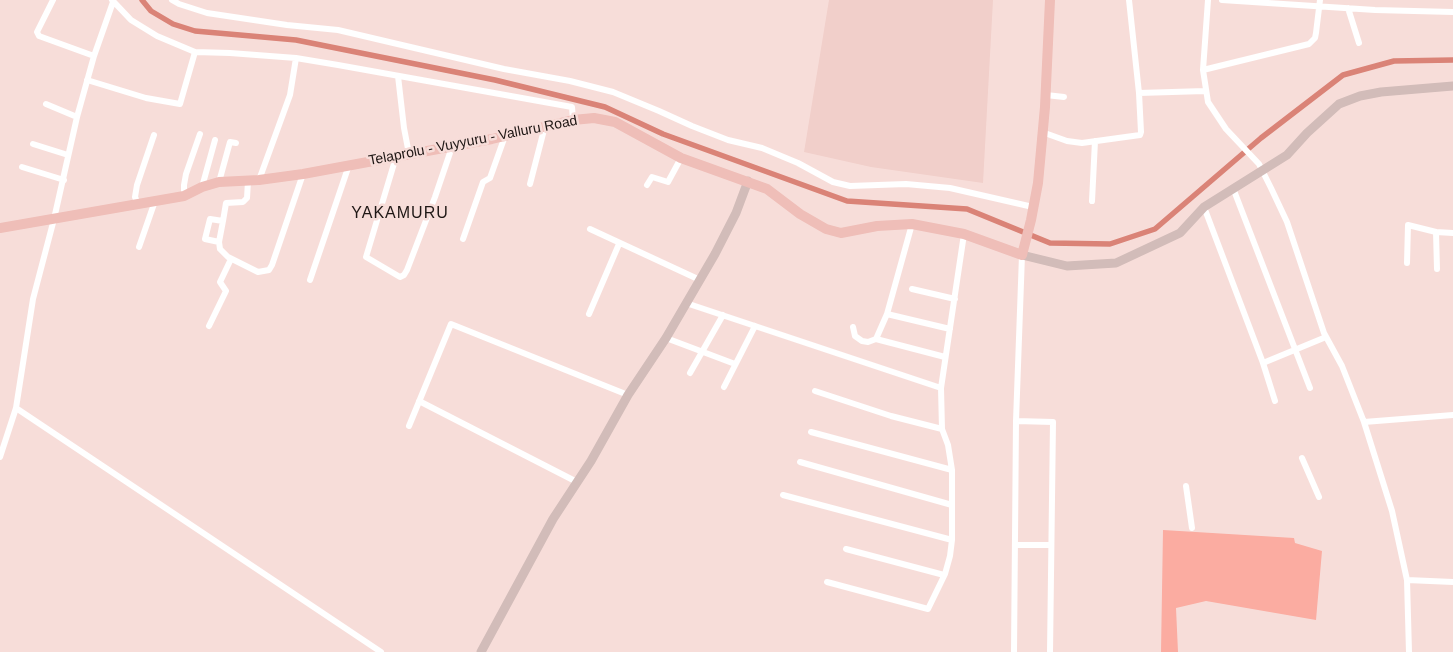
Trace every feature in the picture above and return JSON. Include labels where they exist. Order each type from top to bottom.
[{"type":"main road","points":[[1050,0],[1046,96],[1038,183],[1023,251],[1067,266],[1116,263],[1180,233],[1204,207],[1261,168],[1287,155],[1307,133],[1339,104],[1360,96],[1381,92],[1453,86]]},
{"type":"main road","name":"Telaprolu - Vuyyuru - Valluru Road","points":[[0,228],[184,196],[202,187],[219,182],[259,180],[303,174],[452,147],[573,120],[594,118],[615,122],[681,158],[767,189],[800,214],[826,229],[841,233],[877,226],[912,224],[964,234],[1023,251]]},
{"type":"main road","points":[[481,652],[553,520],[592,461],[628,395],[666,338],[726,235],[748,181]]},
{"type":"street","points":[[54,0],[37,32],[39,36],[94,56]]},
{"type":"street","points":[[172,0],[207,13],[287,25],[338,30],[504,69],[570,81],[613,92],[719,136],[762,148],[798,163],[833,182],[850,186],[906,184],[950,188],[1034,207]]},
{"type":"street","points":[[1042,132],[1067,141],[1082,143],[1140,135],[1139,93],[1130,0]]},
{"type":"street","points":[[1208,0],[1203,70],[1205,91],[1210,107],[1261,168],[1287,222],[1326,337],[1342,366],[1364,422],[1392,511],[1407,580],[1409,652]]},
{"type":"street","points":[[1222,0],[1319,3],[1348,8],[1453,12]]},
{"type":"street","points":[[0,457],[16,408],[33,299],[64,180],[77,116],[94,56],[113,1],[131,20],[157,36],[195,52],[230,52],[296,58],[572,106],[573,120]]},
{"type":"street","points":[[1203,70],[1309,44],[1315,38],[1319,3]]},
{"type":"street","points":[[1348,8],[1359,42]]},
{"type":"street","points":[[87,80],[146,98],[180,104],[195,52]]},
{"type":"street","points":[[259,180],[290,95],[296,58]]},
{"type":"street","points":[[398,76],[409,154]]},
{"type":"street","points":[[1139,93],[1205,91]]},
{"type":"street","points":[[1046,96],[1064,97]]},
{"type":"street","points":[[46,104],[77,116]]},
{"type":"street","points":[[530,184],[545,126]]},
{"type":"street","points":[[184,196],[186,174],[200,134]]},
{"type":"street","points":[[138,204],[135,197],[137,185],[154,135]]},
{"type":"street","points":[[463,239],[483,182],[490,178],[505,136]]},
{"type":"street","points":[[202,187],[215,140]]},
{"type":"street","points":[[1092,201],[1095,141]]},
{"type":"street","points":[[219,182],[230,142],[236,143]]},
{"type":"street","points":[[33,144],[68,155]]},
{"type":"street","points":[[396,156],[366,257],[400,276],[404,275],[407,270],[452,147]]},
{"type":"street","points":[[648,186],[652,177],[668,182],[681,158]]},
{"type":"street","points":[[310,280],[349,165]]},
{"type":"street","points":[[22,167],[64,180]]},
{"type":"street","points":[[248,181],[247,198],[243,202],[236,204],[226,203],[219,242],[220,249],[231,258],[258,272],[269,270],[276,256],[303,174]]},
{"type":"street","points":[[1233,188],[1310,388]]},
{"type":"street","points":[[139,247],[154,201]]},
{"type":"street","points":[[1204,207],[1263,363],[1275,400]]},
{"type":"street","points":[[219,242],[204,239],[210,219],[223,221]]},
{"type":"street","points":[[876,339],[887,314],[912,224]]},
{"type":"street","points":[[1407,263],[1408,225],[1436,232],[1453,233]]},
{"type":"street","points":[[590,229],[700,280]]},
{"type":"street","points":[[1436,232],[1437,269]]},
{"type":"street","points":[[827,582],[928,610],[944,576],[950,556],[952,540],[952,470],[948,445],[942,429],[941,388],[964,234]]},
{"type":"street","points":[[589,314],[619,244]]},
{"type":"street","points":[[1014,652],[1016,421],[1023,251]]},
{"type":"street","points":[[209,326],[226,291],[220,282],[231,258]]},
{"type":"street","points":[[912,289],[955,300]]},
{"type":"street","points":[[686,304],[941,388]]},
{"type":"street","points":[[887,314],[950,329]]},
{"type":"street","points":[[690,373],[723,315]]},
{"type":"street","points":[[409,426],[451,324],[628,395]]},
{"type":"street","points":[[724,386],[755,326]]},
{"type":"street","points":[[853,327],[855,336],[862,341],[868,342],[876,339],[945,357]]},
{"type":"street","points":[[1263,363],[1326,337]]},
{"type":"street","points":[[666,338],[701,353],[734,364]]},
{"type":"street","points":[[816,390],[890,416],[942,429]]},
{"type":"street","points":[[419,401],[578,482]]},
{"type":"street","points":[[16,408],[381,652]]},
{"type":"street","points":[[1364,422],[1453,415]]},
{"type":"street","points":[[1016,421],[1053,422],[1050,652]]},
{"type":"street","points":[[811,432],[952,470]]},
{"type":"street","points":[[1302,458],[1319,498]]},
{"type":"street","points":[[800,462],[952,505]]},
{"type":"street","points":[[1186,486],[1192,528]]},
{"type":"street","points":[[783,495],[952,540]]},
{"type":"street","points":[[1015,545],[1051,545]]},
{"type":"street","points":[[846,549],[944,576]]},
{"type":"street","points":[[1407,580],[1453,582]]},
{"type":"shaded area","points":[[829,0],[993,0],[983,183],[871,167],[804,152]]},
{"type":"shaded area","points":[[1163,530],[1294,538],[1295,543],[1322,551],[1316,620],[1206,601],[1176,608],[1178,652],[1161,652]]},
{"type":"waterway","points":[[142,0],[151,11],[173,24],[195,31],[296,40],[495,80],[605,107],[663,134],[847,201],[967,209],[1050,243],[1110,244],[1155,229],[1261,138],[1343,75],[1394,61],[1453,60]]},
{"type":"district","name":"YAKAMURU","points":[[400,214]]}]
